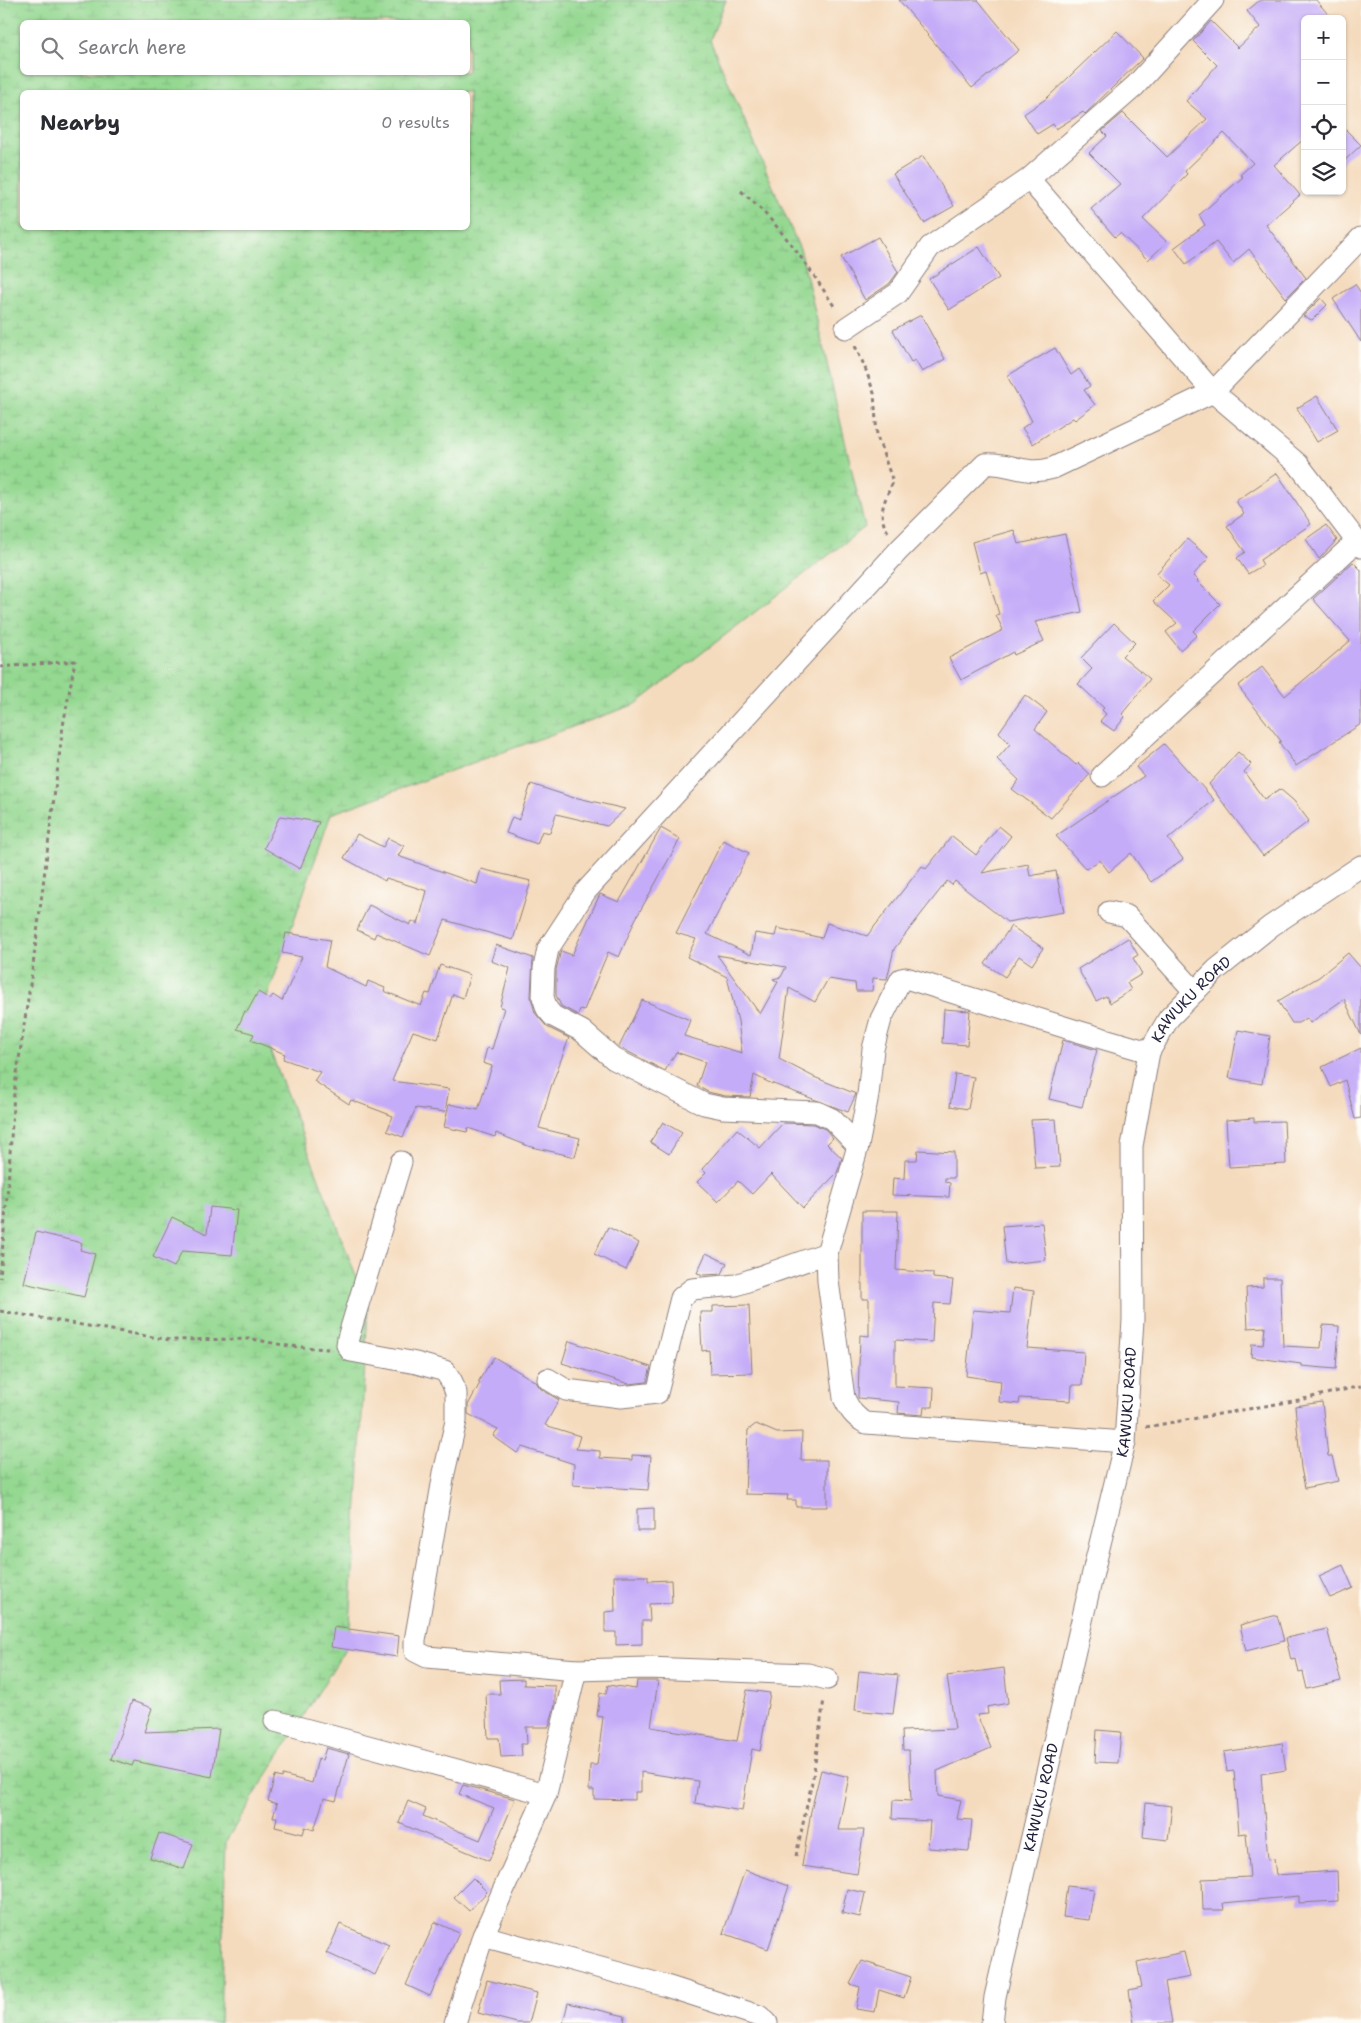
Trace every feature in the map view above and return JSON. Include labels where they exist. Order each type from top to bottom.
[{"type":"street","points":[[846,328],[898,293],[930,247],[1029,179],[1135,86],[1213,0]]},
{"type":"street","points":[[1029,179],[1213,392],[1298,464],[1359,544],[1102,776]]},
{"type":"street","points":[[858,1146],[832,1119],[817,1112],[723,1108],[704,1104],[614,1059],[582,1031],[552,1016],[547,1009],[543,988],[548,949],[586,892],[900,549],[984,464],[994,464],[1030,471],[1053,468],[1213,392],[1361,238]]},
{"type":"street","name":"KAWUKU ROAD","points":[[992,2023],[997,1987],[1126,1437],[1133,1320],[1132,1146],[1149,1052],[1170,1018],[1216,970],[1271,926],[1361,866]]},
{"type":"street","points":[[1109,912],[1127,916],[1195,992]]},
{"type":"street","points":[[1126,1437],[866,1424],[856,1418],[851,1413],[844,1398],[828,1281],[827,1254],[858,1146],[868,1095],[873,1049],[881,1018],[900,978],[906,978],[1077,1032],[1149,1052]]},
{"type":"street","points":[[402,1162],[347,1345],[351,1351],[416,1363],[445,1371],[456,1393],[456,1421],[444,1473],[415,1641],[415,1652],[427,1657],[576,1670],[666,1669],[808,1674],[827,1679]]},
{"type":"street","points":[[548,1379],[566,1390],[621,1397],[657,1393],[682,1298],[692,1289],[736,1284],[827,1254]]},
{"type":"street","points":[[455,2023],[483,1936],[546,1794],[576,1670]]},
{"type":"street","points":[[275,1721],[546,1794]]},
{"type":"street","points":[[483,1936],[663,1985],[759,2016],[767,2023]]},
{"type":"path","points":[[741,191],[763,210],[792,244],[837,312],[864,365],[874,393],[877,436],[893,482],[881,510],[884,525],[900,549]]},
{"type":"path","points":[[0,668],[75,661],[63,726],[33,965],[14,1094],[0,1278]]},
{"type":"path","points":[[0,1311],[170,1340],[252,1339],[288,1346],[351,1351]]},
{"type":"path","points":[[1126,1437],[1361,1386]]},
{"type":"path","points":[[796,1856],[813,1777],[827,1679]]},
{"type":"green space","points":[[0,0],[726,0],[710,40],[801,252],[865,527],[636,704],[331,814],[259,1021],[368,1308],[349,1643],[226,1841],[220,2023],[0,2023]]},
{"type":"building","points":[[899,0],[978,0],[1019,50],[972,88]]},
{"type":"building","points":[[1260,0],[1316,0],[1329,15],[1301,15],[1301,141],[1274,165],[1300,195],[1266,225],[1306,278],[1286,298],[1249,249],[1233,263],[1216,242],[1186,264],[1174,248],[1205,225],[1199,215],[1243,177],[1240,175],[1253,163],[1224,133],[1185,171],[1187,174],[1143,219],[1167,242],[1148,260],[1120,233],[1115,237],[1091,209],[1120,184],[1089,153],[1107,136],[1102,131],[1123,113],[1167,157],[1207,119],[1186,101],[1217,65],[1193,41],[1211,21],[1238,48],[1260,27],[1247,11]]},
{"type":"building","points":[[1117,31],[1143,58],[1085,114],[1083,112],[1056,129],[1053,124],[1037,134],[1024,114],[1047,98]]},
{"type":"building","points":[[1346,130],[1361,145],[1346,159]]},
{"type":"building","points":[[923,156],[954,206],[924,223],[893,174]]},
{"type":"building","points":[[878,237],[898,272],[889,284],[865,300],[841,257]]},
{"type":"building","points":[[979,247],[999,278],[949,310],[929,279]]},
{"type":"building","points":[[1355,284],[1361,293],[1361,342],[1333,299]]},
{"type":"building","points":[[1321,298],[1327,305],[1312,320],[1303,316]]},
{"type":"building","points":[[921,315],[945,359],[922,372],[915,360],[911,362],[893,330]]},
{"type":"building","points":[[1055,348],[1071,375],[1079,369],[1090,386],[1084,390],[1095,405],[1075,420],[1073,418],[1033,444],[1022,428],[1032,421],[1007,376]]},
{"type":"building","points":[[1317,396],[1338,430],[1317,442],[1297,408]]},
{"type":"building","points":[[1277,473],[1311,524],[1260,560],[1263,565],[1248,574],[1237,558],[1245,552],[1227,526],[1244,514],[1236,501]]},
{"type":"building","points":[[1326,525],[1337,540],[1319,559],[1306,539]]},
{"type":"building","points":[[1014,530],[1018,544],[1065,534],[1082,612],[1035,622],[1044,641],[1014,655],[1013,652],[961,680],[949,658],[1003,630],[996,615],[999,614],[986,571],[980,573],[972,542]]},
{"type":"building","points":[[1187,539],[1209,558],[1193,575],[1220,604],[1193,631],[1197,635],[1180,650],[1166,632],[1177,623],[1153,601],[1169,585],[1156,574]]},
{"type":"building","points":[[1353,562],[1361,570],[1361,724],[1296,766],[1279,742],[1281,741],[1238,686],[1262,667],[1285,696],[1350,641],[1313,599]]},
{"type":"building","points":[[1114,623],[1135,643],[1122,656],[1150,679],[1122,714],[1125,717],[1114,731],[1100,721],[1106,714],[1102,710],[1104,708],[1078,684],[1092,669],[1081,658]]},
{"type":"building","points":[[1025,695],[1047,712],[1035,729],[1076,765],[1078,763],[1090,774],[1051,818],[1012,789],[1019,780],[997,759],[1010,744],[999,732]]},
{"type":"building","points":[[1164,744],[1214,800],[1168,839],[1183,859],[1151,882],[1131,853],[1109,872],[1100,860],[1086,869],[1056,836],[1144,776],[1136,767]]},
{"type":"building","points":[[1238,752],[1251,764],[1244,772],[1264,799],[1280,789],[1294,801],[1309,821],[1263,856],[1209,784]]},
{"type":"building","points":[[531,784],[574,798],[625,809],[607,826],[556,814],[550,833],[542,831],[537,844],[506,833],[512,817],[519,820]]},
{"type":"building","points":[[280,816],[319,822],[300,869],[264,848]]},
{"type":"building","points":[[999,826],[1011,836],[982,873],[1028,864],[1030,876],[1056,871],[1064,912],[1007,922],[955,881],[952,885],[947,881],[894,949],[887,979],[873,978],[872,991],[856,991],[855,983],[828,979],[815,1002],[789,988],[779,1059],[814,1077],[856,1094],[848,1112],[754,1075],[750,1097],[725,1096],[708,1092],[697,1086],[705,1062],[676,1052],[665,1071],[619,1047],[642,1000],[690,1020],[684,1036],[742,1053],[738,1021],[727,977],[687,957],[696,939],[676,933],[723,840],[749,853],[707,934],[751,955],[755,933],[775,936],[777,928],[822,938],[827,923],[867,936],[922,866],[926,869],[952,836],[976,855]],"holes":[[[717,955],[786,967],[781,977],[773,979],[778,982],[760,1014]]]},
{"type":"building","points":[[661,828],[680,839],[635,920],[619,957],[608,952],[584,1010],[580,1009],[578,1015],[561,1006],[556,995],[556,970],[561,951],[572,955],[600,894],[619,902]]},
{"type":"building","points":[[357,834],[383,847],[388,838],[404,846],[398,856],[477,884],[481,869],[531,881],[513,940],[445,920],[430,956],[376,933],[374,938],[357,930],[369,905],[410,925],[412,921],[418,924],[427,891],[386,878],[385,881],[344,858]]},
{"type":"building","points":[[1011,926],[1043,948],[1032,965],[1019,956],[1005,977],[985,964]]},
{"type":"building","points":[[286,933],[330,940],[325,967],[366,987],[368,981],[385,988],[384,991],[421,1006],[426,993],[430,994],[440,965],[470,975],[463,998],[453,994],[438,1039],[413,1031],[392,1081],[449,1089],[445,1112],[416,1108],[403,1137],[387,1131],[393,1116],[351,1100],[349,1104],[314,1081],[320,1072],[283,1059],[285,1054],[251,1040],[254,1034],[237,1029],[245,1011],[247,1012],[258,992],[270,999],[273,995],[282,1001],[302,957],[282,953]]},
{"type":"building","points":[[1128,938],[1138,955],[1133,958],[1142,974],[1127,983],[1131,990],[1110,1003],[1106,996],[1096,1001],[1078,969]]},
{"type":"building","points":[[496,945],[533,958],[531,997],[535,1013],[547,1027],[569,1038],[551,1087],[539,1128],[580,1138],[575,1157],[528,1146],[496,1133],[495,1137],[468,1128],[467,1132],[444,1127],[449,1104],[478,1110],[492,1066],[483,1063],[487,1048],[492,1049],[504,1008],[500,1007],[510,968],[491,961]]},
{"type":"building","points":[[1348,953],[1361,968],[1361,1035],[1344,999],[1310,1023],[1307,1018],[1298,1023],[1292,1023],[1278,1001],[1319,977]]},
{"type":"building","points":[[944,1009],[970,1011],[967,1045],[942,1043]]},
{"type":"building","points":[[1238,1030],[1270,1036],[1262,1084],[1229,1078]]},
{"type":"building","points":[[1063,1040],[1097,1050],[1082,1107],[1049,1099]]},
{"type":"building","points":[[1361,1048],[1361,1118],[1355,1119],[1345,1080],[1331,1087],[1322,1067]]},
{"type":"building","points":[[955,1074],[974,1077],[968,1109],[950,1106]]},
{"type":"building","points":[[1254,1118],[1254,1122],[1284,1121],[1286,1164],[1229,1167],[1226,1120]]},
{"type":"building","points":[[1056,1119],[1060,1167],[1035,1168],[1031,1120]]},
{"type":"building","points":[[663,1122],[682,1133],[669,1154],[650,1142]]},
{"type":"building","points":[[783,1123],[814,1124],[825,1129],[833,1138],[827,1144],[842,1158],[837,1173],[803,1208],[771,1174],[752,1194],[738,1181],[718,1202],[697,1182],[706,1173],[702,1169],[737,1129],[760,1148]]},
{"type":"building","points":[[918,1150],[954,1152],[954,1178],[945,1178],[945,1182],[950,1183],[949,1197],[892,1195],[893,1178],[904,1179],[905,1160],[917,1160]]},
{"type":"building","points":[[210,1207],[237,1210],[232,1255],[182,1251],[174,1267],[153,1257],[172,1217],[207,1234]]},
{"type":"building","points":[[862,1211],[898,1211],[896,1270],[933,1273],[933,1278],[953,1280],[950,1304],[934,1303],[932,1342],[895,1340],[895,1386],[934,1388],[933,1407],[924,1407],[923,1415],[898,1413],[899,1402],[858,1398],[860,1335],[869,1336],[869,1299],[862,1299]]},
{"type":"building","points":[[1042,1223],[1046,1260],[1006,1264],[1002,1226]]},
{"type":"building","points":[[608,1227],[639,1243],[626,1270],[594,1254]]},
{"type":"building","points":[[36,1232],[82,1243],[80,1250],[95,1254],[84,1297],[24,1283]]},
{"type":"building","points":[[706,1253],[727,1263],[722,1274],[704,1275],[697,1273]]},
{"type":"building","points":[[1263,1278],[1280,1278],[1283,1346],[1321,1348],[1323,1325],[1339,1326],[1336,1369],[1301,1366],[1301,1364],[1251,1357],[1252,1344],[1263,1345],[1265,1327],[1248,1328],[1246,1288],[1263,1287]]},
{"type":"building","points":[[1013,1288],[1034,1291],[1027,1348],[1084,1352],[1082,1385],[1072,1385],[1071,1401],[1020,1398],[1019,1404],[999,1402],[1001,1381],[966,1376],[973,1310],[1010,1313]]},
{"type":"building","points":[[749,1305],[752,1373],[710,1374],[709,1350],[702,1351],[700,1312],[713,1312],[713,1306]]},
{"type":"building","points":[[569,1341],[651,1367],[647,1382],[629,1384],[562,1363]]},
{"type":"building","points":[[494,1357],[536,1382],[541,1389],[559,1400],[545,1425],[580,1436],[576,1449],[600,1451],[600,1458],[632,1460],[632,1455],[651,1456],[648,1490],[573,1485],[574,1464],[522,1447],[517,1453],[493,1436],[498,1429],[468,1414],[468,1405],[480,1383],[478,1382]]},
{"type":"building","points":[[1322,1402],[1328,1456],[1332,1456],[1338,1481],[1305,1488],[1301,1468],[1295,1406]]},
{"type":"building","points":[[756,1424],[777,1433],[802,1432],[801,1460],[827,1460],[827,1507],[796,1507],[796,1500],[787,1500],[788,1495],[745,1494],[748,1430]]},
{"type":"building","points":[[654,1508],[654,1531],[637,1531],[637,1509]]},
{"type":"building","points":[[1343,1565],[1353,1588],[1330,1598],[1319,1576]]},
{"type":"building","points":[[614,1576],[648,1576],[648,1581],[671,1580],[672,1603],[649,1604],[650,1621],[642,1621],[642,1644],[616,1645],[616,1632],[605,1632],[605,1612],[615,1611]]},
{"type":"building","points":[[1277,1615],[1284,1641],[1246,1651],[1240,1625]]},
{"type":"building","points":[[334,1627],[399,1636],[397,1657],[331,1647]]},
{"type":"building","points":[[1327,1629],[1341,1681],[1307,1689],[1303,1672],[1299,1673],[1296,1659],[1291,1660],[1286,1638]]},
{"type":"building","points":[[1004,1668],[1008,1703],[987,1707],[988,1714],[977,1715],[991,1748],[937,1771],[938,1796],[961,1800],[957,1819],[972,1820],[969,1851],[928,1848],[930,1821],[892,1819],[893,1800],[911,1801],[909,1750],[903,1750],[902,1731],[955,1729],[947,1676]]},
{"type":"building","points":[[859,1671],[898,1675],[893,1714],[855,1710]]},
{"type":"building","points":[[524,1679],[524,1685],[555,1686],[555,1705],[549,1727],[526,1727],[527,1744],[521,1744],[522,1756],[501,1757],[499,1738],[488,1738],[486,1694],[500,1694],[499,1680]]},
{"type":"building","points":[[637,1681],[658,1681],[651,1727],[737,1741],[747,1690],[770,1693],[760,1751],[752,1749],[742,1811],[695,1803],[698,1781],[641,1772],[641,1792],[635,1792],[635,1800],[594,1799],[594,1790],[589,1790],[590,1765],[597,1765],[603,1717],[597,1716],[600,1693],[606,1694],[608,1685],[636,1689]]},
{"type":"building","points":[[132,1701],[152,1708],[144,1732],[219,1729],[212,1777],[134,1761],[132,1766],[111,1759]]},
{"type":"building","points":[[1097,1730],[1121,1732],[1118,1763],[1095,1762]]},
{"type":"building","points":[[1282,1743],[1286,1770],[1261,1774],[1268,1860],[1274,1859],[1276,1875],[1337,1871],[1338,1901],[1299,1903],[1299,1896],[1223,1903],[1224,1910],[1203,1910],[1202,1879],[1250,1877],[1246,1833],[1239,1834],[1234,1771],[1227,1772],[1224,1752]]},
{"type":"building","points":[[326,1748],[349,1754],[336,1801],[324,1798],[314,1830],[305,1827],[303,1834],[275,1827],[277,1817],[273,1817],[277,1804],[268,1801],[275,1776],[282,1778],[283,1775],[312,1783],[318,1759],[322,1760]]},
{"type":"building","points":[[821,1770],[849,1777],[838,1830],[864,1830],[857,1874],[802,1866],[811,1811]]},
{"type":"building","points":[[463,1785],[515,1799],[489,1861],[399,1823],[408,1801],[426,1809],[423,1816],[480,1840],[494,1808],[459,1794]]},
{"type":"building","points":[[1146,1803],[1172,1806],[1168,1840],[1143,1837]]},
{"type":"building","points":[[159,1833],[193,1844],[184,1869],[150,1858]]},
{"type":"building","points":[[745,1870],[789,1886],[768,1949],[723,1933]]},
{"type":"building","points":[[473,1878],[487,1892],[469,1911],[454,1897]]},
{"type":"building","points":[[1067,1886],[1094,1889],[1089,1920],[1063,1917]]},
{"type":"building","points":[[847,1889],[865,1893],[860,1917],[842,1913]]},
{"type":"building","points":[[435,1922],[459,1933],[430,1996],[406,1985]]},
{"type":"building","points":[[340,1924],[389,1945],[375,1975],[327,1953]]},
{"type":"building","points":[[1184,1952],[1190,1977],[1165,1982],[1172,2023],[1134,2023],[1129,1990],[1142,1987],[1137,1962]]},
{"type":"building","points":[[862,1961],[911,1977],[904,1998],[879,1990],[875,2012],[856,2009],[860,1987],[850,1984]]},
{"type":"building","points":[[487,1980],[537,1993],[529,2023],[517,2023],[478,2013]]},
{"type":"building","points":[[568,2003],[625,2016],[624,2023],[563,2023]]}]
